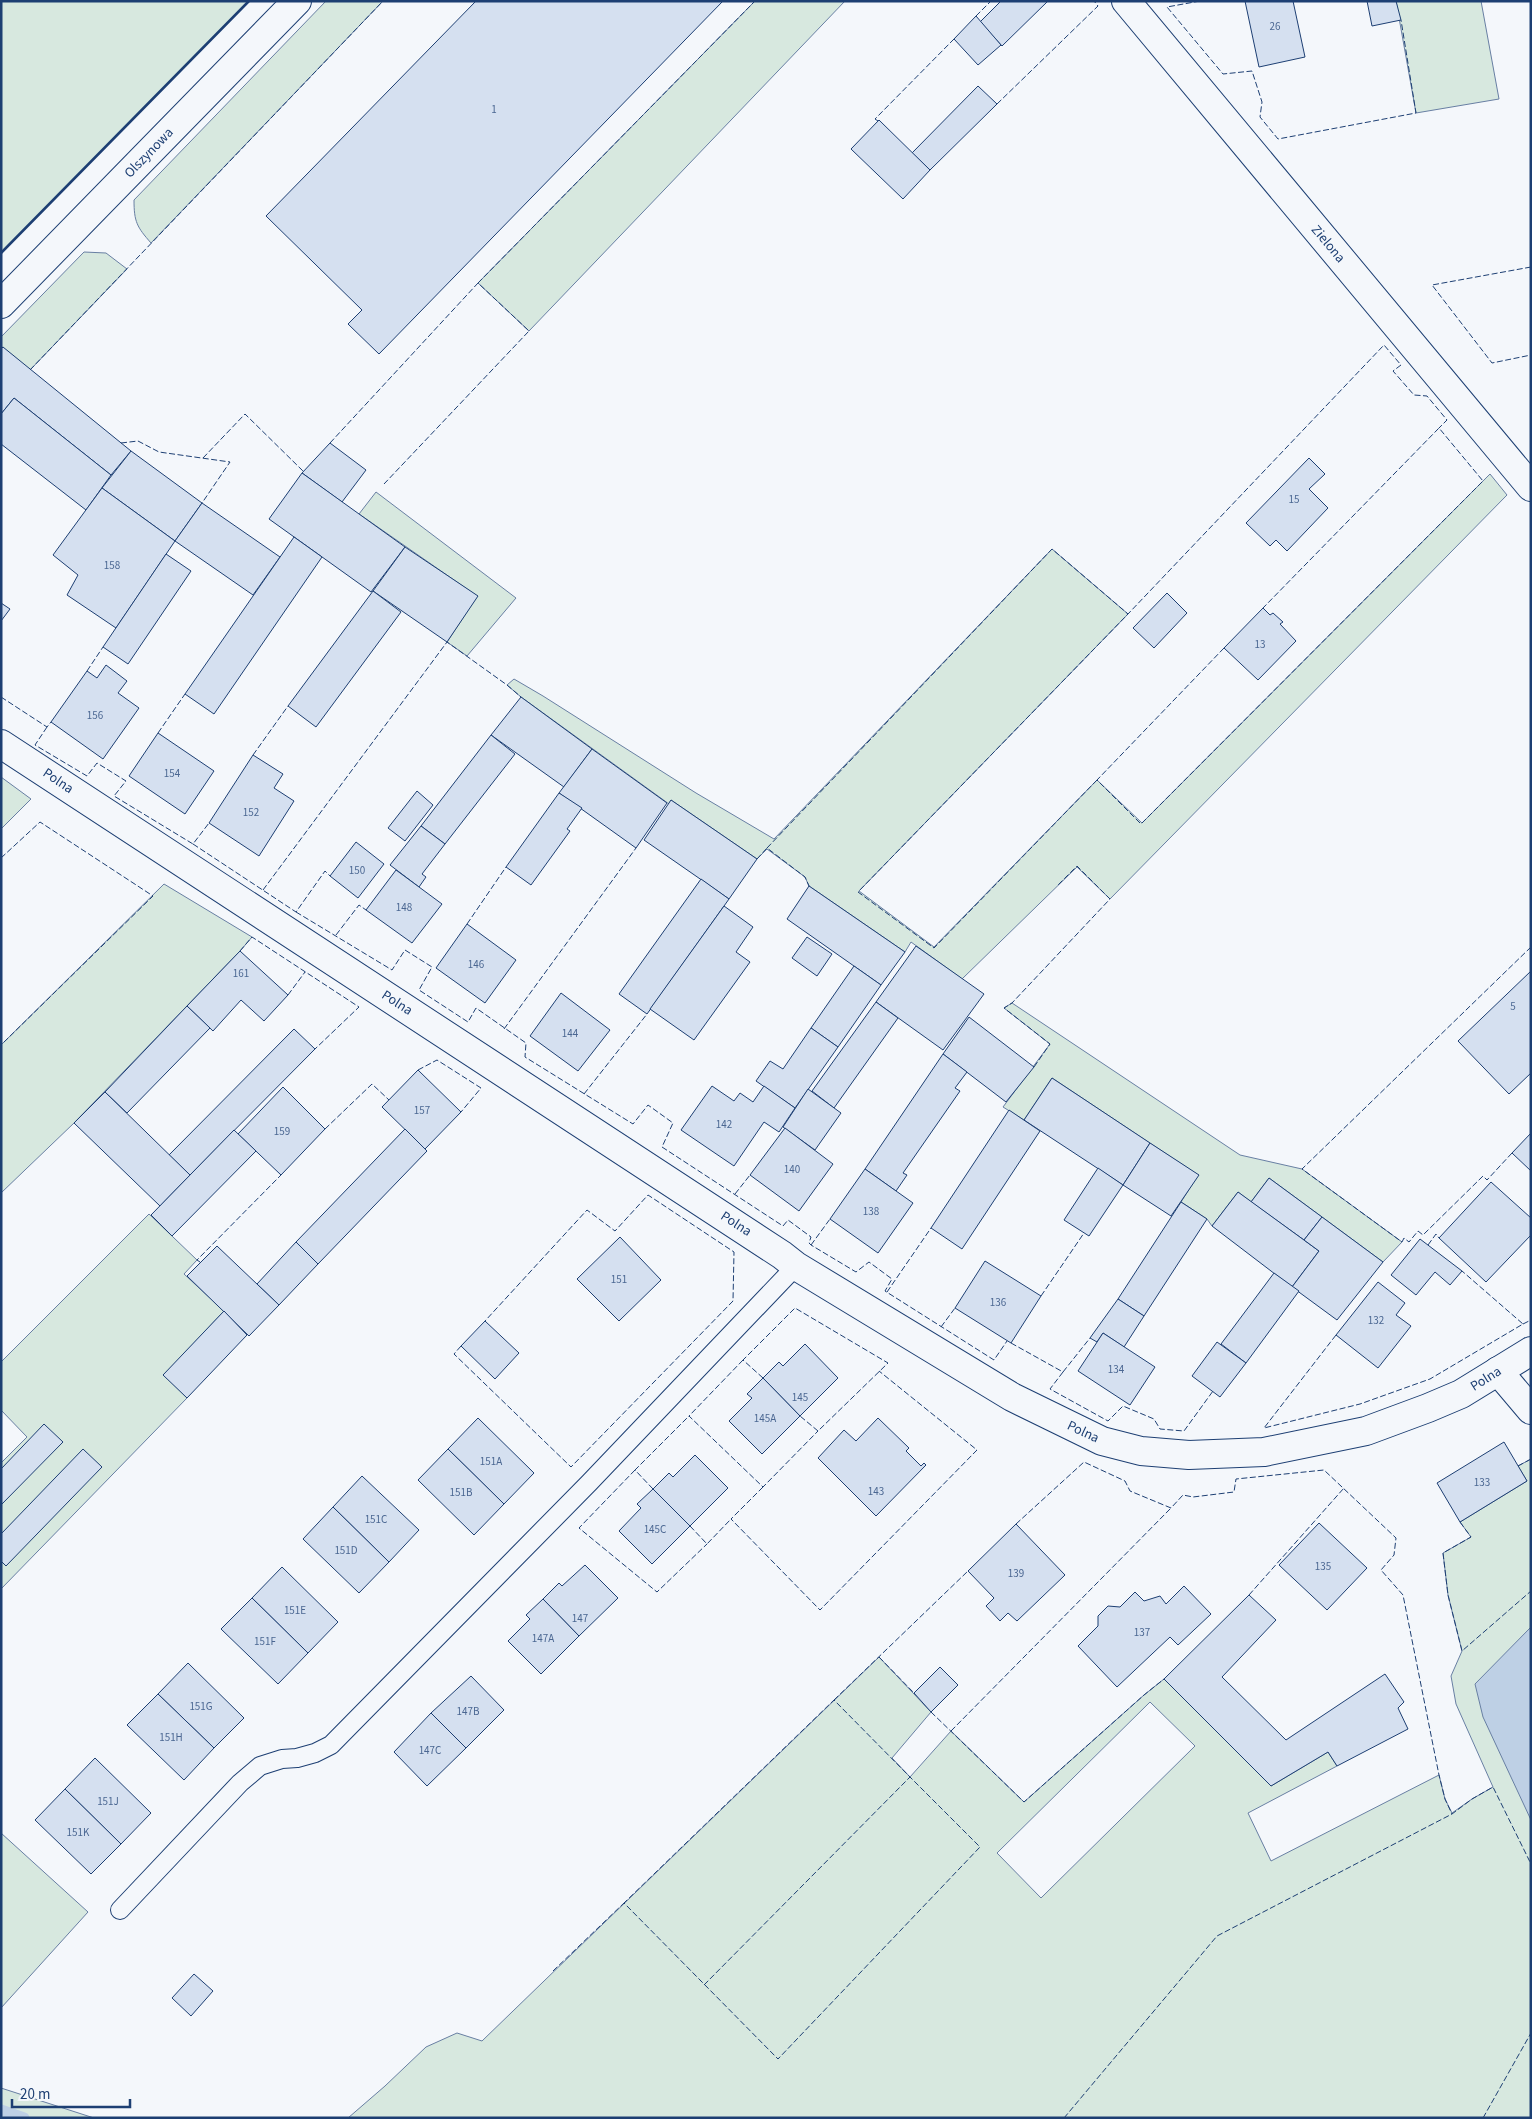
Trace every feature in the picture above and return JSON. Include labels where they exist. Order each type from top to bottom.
[{"type":"street","name":"Olszynowa","points":[[1,304],[297,1]]},
{"type":"street","name":"Zielona","points":[[1126,1],[1531,487]]},
{"type":"street","name":"Polna","points":[[1,744],[766,1244],[796,1266],[1012,1397],[1102,1441],[1141,1451],[1190,1455],[1264,1452],[1366,1431],[1461,1394],[1531,1350]]},
{"type":"street","points":[[1498,1371],[1531,1410]]},
{"type":"lane","points":[[120,1910],[240,1784],[260,1766],[282,1759],[297,1758],[315,1753],[331,1745],[589,1483],[796,1266]]},
{"type":"shaded area","points":[[1,1],[249,1],[1,253]]},
{"type":"shaded area","points":[[326,1],[383,1],[151,243],[137,224],[134,200]]},
{"type":"shaded area","points":[[755,1],[845,1],[529,331],[478,283]]},
{"type":"shaded area","points":[[1396,1],[1481,1],[1499,99],[1416,113]]},
{"type":"shaded area","points":[[84,252],[106,253],[127,269],[30,370],[1,346],[1,337]]},
{"type":"shaded area","points":[[1490,474],[1507,495],[1110,899],[1077,867],[962,979],[911,942],[905,952],[809,886],[805,877],[767,849],[757,859],[671,800],[669,804],[507,685],[514,679],[696,793],[774,839],[1052,549],[1128,614],[859,891],[934,947],[1097,780],[1142,823]]},
{"type":"shaded area","points":[[376,492],[516,598],[467,656],[447,642],[477,596],[359,514]]},
{"type":"shaded area","points":[[1,777],[31,799],[1,829]]},
{"type":"shaded area","points":[[164,884],[252,937],[74,1123],[1,1193],[1,1045]]},
{"type":"shaded area","points":[[1012,1003],[1240,1155],[1302,1169],[1402,1242],[1383,1262],[1269,1178],[1251,1202],[1238,1192],[1212,1226],[1207,1219],[1181,1202],[1198,1175],[1052,1078],[1024,1120],[1003,1107],[1050,1044],[1004,1008]]},
{"type":"shaded area","points":[[149,1214],[197,1260],[184,1274],[224,1311],[164,1375],[187,1398],[1,1589],[1,1463],[27,1437],[1,1410],[1,1362]]},
{"type":"shaded area","points":[[1531,1459],[1531,2118],[348,2118],[426,2047],[457,2033],[482,2041],[879,1657],[931,1712],[892,1758],[910,1777],[951,1731],[1024,1802],[1164,1679],[1271,1786],[1328,1752],[1337,1766],[1248,1813],[1271,1861],[1439,1775],[1445,1799],[1452,1813],[1493,1787],[1456,1704],[1451,1676],[1462,1651],[1448,1595],[1443,1553],[1471,1537],[1460,1522],[1527,1481],[1518,1466]],"holes":[[[1150,1702],[1195,1746],[1041,1898],[997,1853]]]},
{"type":"shaded area","points":[[1,1833],[88,1912],[1,2008]]},
{"type":"shaded area","points":[[1,2088],[94,2118],[1,2118]]},
{"type":"water","points":[[1531,1627],[1531,1820],[1483,1717],[1475,1684]]},
{"type":"building","points":[[476,1],[723,1],[379,354],[348,324],[362,310],[266,216]]},
{"type":"building","points":[[1001,1],[1048,1],[1002,46],[980,22]]},
{"type":"building","points":[[1245,1],[1293,1],[1305,57],[1259,67]]},
{"type":"building","points":[[1367,1],[1396,1],[1401,20],[1372,26]]},
{"type":"building","points":[[976,16],[1001,45],[978,65],[954,39]]},
{"type":"building","points":[[978,86],[997,104],[930,170],[912,153]]},
{"type":"building","points":[[879,120],[930,170],[903,199],[851,149]]},
{"type":"building","points":[[3,347],[131,451],[111,475],[14,398],[1,414],[1,349]]},
{"type":"building","points":[[14,398],[111,475],[86,510],[1,444],[1,414]]},
{"type":"building","points":[[330,443],[366,470],[342,502],[302,473]]},
{"type":"building","points":[[131,451],[202,503],[175,541],[102,488]]},
{"type":"building","points":[[1309,458],[1325,474],[1309,489],[1328,508],[1287,551],[1276,540],[1270,546],[1246,523]]},
{"type":"building","points":[[302,473],[405,547],[371,592],[269,519]]},
{"type":"building","points":[[102,488],[175,541],[116,628],[67,595],[78,575],[53,555]]},
{"type":"building","points":[[202,503],[280,557],[253,595],[175,541]]},
{"type":"building","points":[[294,537],[322,557],[214,714],[185,694]]},
{"type":"building","points":[[405,547],[478,596],[447,642],[373,591]]},
{"type":"building","points":[[166,554],[191,571],[128,664],[103,647]]},
{"type":"building","points":[[373,591],[401,612],[316,727],[288,706]]},
{"type":"building","points":[[1167,593],[1187,613],[1154,648],[1133,628]]},
{"type":"building","points":[[1,603],[10,609],[1,621]]},
{"type":"building","points":[[1263,608],[1270,615],[1273,613],[1283,622],[1280,624],[1296,641],[1258,680],[1224,648]]},
{"type":"building","points":[[106,665],[127,681],[118,693],[139,708],[103,759],[51,722],[87,671],[97,678]]},
{"type":"building","points":[[521,697],[592,749],[564,787],[491,735]]},
{"type":"building","points":[[158,733],[214,771],[185,814],[129,776]]},
{"type":"building","points":[[491,735],[515,754],[445,844],[421,826]]},
{"type":"building","points":[[592,749],[667,803],[636,848],[559,793]]},
{"type":"building","points":[[253,755],[283,774],[274,788],[294,801],[259,856],[209,823]]},
{"type":"building","points":[[417,791],[433,805],[405,841],[388,828]]},
{"type":"building","points":[[559,793],[582,808],[567,829],[570,831],[531,885],[506,867]]},
{"type":"building","points":[[671,800],[757,859],[729,899],[644,840]]},
{"type":"building","points":[[421,826],[445,844],[422,874],[426,877],[419,887],[390,865]]},
{"type":"building","points":[[356,842],[384,864],[358,898],[330,876]]},
{"type":"building","points":[[396,870],[442,904],[412,943],[366,910]]},
{"type":"building","points":[[701,879],[729,899],[647,1014],[619,994]]},
{"type":"building","points":[[809,886],[905,952],[881,985],[787,919]]},
{"type":"building","points":[[724,906],[753,927],[736,952],[750,962],[694,1040],[650,1009]]},
{"type":"building","points":[[467,924],[516,960],[485,1003],[436,968]]},
{"type":"building","points":[[807,937],[832,954],[817,976],[792,958]]},
{"type":"building","points":[[916,946],[984,994],[943,1050],[876,1002]]},
{"type":"building","points":[[240,951],[288,995],[264,1021],[241,1000],[213,1031],[187,1006]]},
{"type":"building","points":[[854,966],[881,985],[838,1047],[811,1028]]},
{"type":"building","points":[[1531,971],[1531,1073],[1509,1094],[1458,1041]]},
{"type":"building","points":[[561,993],[610,1030],[578,1071],[530,1036]]},
{"type":"building","points":[[876,1002],[898,1018],[834,1108],[812,1091]]},
{"type":"building","points":[[187,1006],[210,1028],[127,1113],[105,1092]]},
{"type":"building","points":[[969,1017],[1034,1067],[1006,1102],[943,1054]]},
{"type":"building","points":[[811,1028],[838,1047],[795,1108],[756,1081],[770,1061],[783,1069]]},
{"type":"building","points":[[294,1029],[315,1049],[190,1175],[169,1155]]},
{"type":"building","points":[[943,1054],[967,1072],[955,1088],[960,1091],[903,1173],[907,1175],[896,1191],[865,1169]]},
{"type":"building","points":[[418,1070],[461,1112],[425,1149],[382,1107]]},
{"type":"building","points":[[1052,1078],[1150,1143],[1123,1185],[1024,1120]]},
{"type":"building","points":[[712,1086],[734,1101],[740,1093],[753,1102],[764,1086],[795,1108],[779,1132],[764,1122],[734,1166],[681,1130]]},
{"type":"building","points":[[283,1087],[325,1129],[281,1175],[238,1134]]},
{"type":"building","points":[[808,1089],[841,1113],[815,1150],[783,1127]]},
{"type":"building","points":[[105,1092],[190,1175],[160,1206],[74,1123]]},
{"type":"building","points":[[1009,1110],[1040,1131],[962,1249],[931,1228]]},
{"type":"building","points":[[785,1128],[833,1164],[799,1211],[750,1175]]},
{"type":"building","points":[[405,1129],[427,1151],[318,1264],[296,1242]]},
{"type":"building","points":[[234,1130],[256,1151],[172,1236],[151,1215]]},
{"type":"building","points":[[1531,1133],[1531,1171],[1512,1153]]},
{"type":"building","points":[[1150,1143],[1199,1175],[1171,1216],[1123,1185]]},
{"type":"building","points":[[1098,1168],[1123,1185],[1089,1236],[1064,1220]]},
{"type":"building","points":[[865,1169],[913,1203],[878,1253],[830,1219]]},
{"type":"building","points":[[1269,1178],[1322,1217],[1304,1240],[1251,1202]]},
{"type":"building","points":[[1491,1182],[1531,1218],[1531,1235],[1486,1282],[1439,1238]]},
{"type":"building","points":[[1238,1192],[1319,1251],[1292,1287],[1212,1226]]},
{"type":"building","points":[[1181,1202],[1207,1219],[1144,1316],[1118,1299]]},
{"type":"building","points":[[1322,1217],[1383,1262],[1337,1320],[1292,1287],[1319,1251],[1304,1240]]},
{"type":"building","points":[[620,1237],[661,1280],[619,1321],[577,1279]]},
{"type":"building","points":[[1420,1239],[1462,1271],[1450,1285],[1435,1272],[1416,1295],[1391,1275]]},
{"type":"building","points":[[296,1242],[318,1264],[279,1305],[257,1284]]},
{"type":"building","points":[[217,1246],[279,1305],[249,1336],[187,1276]]},
{"type":"building","points":[[985,1261],[1041,1296],[1011,1343],[955,1308]]},
{"type":"building","points":[[1274,1273],[1299,1291],[1246,1363],[1221,1344]]},
{"type":"building","points":[[1378,1282],[1405,1303],[1396,1315],[1411,1326],[1378,1368],[1336,1335]]},
{"type":"building","points":[[1118,1299],[1144,1316],[1124,1347],[1103,1333],[1097,1342],[1090,1338]]},
{"type":"building","points":[[224,1311],[247,1335],[187,1398],[163,1375]]},
{"type":"building","points":[[485,1321],[519,1353],[495,1379],[461,1346]]},
{"type":"building","points":[[1103,1333],[1155,1367],[1130,1405],[1078,1371]]},
{"type":"building","points":[[1217,1342],[1246,1363],[1220,1397],[1192,1376]]},
{"type":"building","points":[[805,1344],[838,1378],[800,1416],[763,1378],[779,1362],[783,1366]]},
{"type":"building","points":[[763,1378],[800,1416],[762,1454],[729,1421],[752,1398],[747,1394]]},
{"type":"building","points":[[478,1418],[534,1473],[504,1504],[448,1449]]},
{"type":"building","points":[[878,1418],[909,1448],[906,1451],[921,1466],[924,1463],[926,1465],[876,1516],[818,1458],[844,1430],[856,1441]]},
{"type":"building","points":[[44,1424],[63,1442],[1,1505],[1,1469]]},
{"type":"building","points":[[1504,1442],[1527,1481],[1460,1522],[1437,1483]]},
{"type":"building","points":[[83,1449],[102,1467],[6,1566],[1,1561],[1,1534]]},
{"type":"building","points":[[448,1449],[504,1504],[474,1535],[418,1480]]},
{"type":"building","points":[[695,1455],[728,1488],[690,1526],[653,1489],[669,1473],[673,1477]]},
{"type":"building","points":[[362,1476],[419,1530],[389,1562],[333,1507]]},
{"type":"building","points":[[653,1489],[690,1526],[652,1564],[619,1531],[641,1508],[637,1504]]},
{"type":"building","points":[[333,1507],[389,1562],[359,1593],[303,1539]]},
{"type":"building","points":[[1319,1523],[1367,1568],[1327,1610],[1279,1565]]},
{"type":"building","points":[[1016,1524],[1065,1575],[1017,1621],[1008,1613],[1000,1621],[986,1606],[994,1598],[968,1571]]},
{"type":"building","points":[[585,1565],[618,1598],[579,1636],[543,1599],[559,1583],[562,1586]]},
{"type":"building","points":[[282,1567],[338,1622],[308,1653],[252,1598]]},
{"type":"building","points":[[1184,1586],[1211,1614],[1178,1645],[1170,1637],[1117,1687],[1078,1646],[1098,1626],[1098,1616],[1108,1606],[1120,1607],[1135,1592],[1144,1601],[1160,1596],[1166,1604]]},
{"type":"building","points":[[1249,1595],[1276,1620],[1222,1677],[1286,1740],[1385,1674],[1404,1702],[1398,1708],[1408,1729],[1337,1766],[1328,1752],[1271,1786],[1164,1679]]},
{"type":"building","points":[[252,1598],[308,1653],[278,1684],[221,1629]]},
{"type":"building","points":[[543,1599],[579,1636],[541,1674],[508,1641],[530,1619],[526,1615]]},
{"type":"building","points":[[188,1663],[244,1718],[214,1748],[158,1694]]},
{"type":"building","points":[[940,1667],[958,1685],[931,1712],[914,1693]]},
{"type":"building","points":[[471,1676],[504,1710],[466,1748],[431,1713]]},
{"type":"building","points":[[158,1694],[214,1748],[184,1780],[127,1725]]},
{"type":"building","points":[[431,1713],[466,1748],[427,1786],[394,1752]]},
{"type":"building","points":[[95,1758],[151,1813],[121,1844],[65,1789]]},
{"type":"building","points":[[65,1789],[121,1844],[91,1874],[35,1820]]},
{"type":"building","points":[[194,1974],[213,1991],[191,2016],[172,1998]]},
{"type":"waterway","points":[[1,2110],[24,2118]]},
{"type":"fence","points":[[30,370],[383,1]]},
{"type":"fence","points":[[478,283],[755,1]]},
{"type":"fence","points":[[976,16],[991,1]]},
{"type":"fence","points":[[997,104],[1098,6],[1094,1]]},
{"type":"fence","points":[[1200,1],[1167,7],[1223,74],[1252,71],[1262,102],[1260,117],[1278,139],[1416,113],[1401,20]]},
{"type":"fence","points":[[878,121],[875,119],[954,39]]},
{"type":"fence","points":[[1531,267],[1432,285],[1492,363],[1531,355]]},
{"type":"fence","points":[[330,443],[478,283],[529,331],[384,484]]},
{"type":"fence","points":[[1097,780],[934,948],[858,892],[1128,614],[1384,345],[1401,365],[1393,371],[1414,395],[1427,396],[1447,420],[1439,428]]},
{"type":"fence","points":[[203,458],[245,414],[304,472]]},
{"type":"fence","points":[[1224,648],[1097,780],[1141,824],[1483,481],[1439,428],[1263,608]]},
{"type":"fence","points":[[121,443],[138,441],[159,452],[230,462],[202,503]]},
{"type":"fence","points":[[767,848],[1052,549],[1128,614]]},
{"type":"fence","points":[[263,890],[447,642],[521,697]]},
{"type":"fence","points":[[87,671],[103,647]]},
{"type":"fence","points":[[158,733],[185,694]]},
{"type":"fence","points":[[1,697],[47,727],[51,722]]},
{"type":"fence","points":[[253,755],[288,706]]},
{"type":"fence","points":[[47,727],[35,745],[87,776],[97,763],[126,781],[114,796],[193,844],[209,823]]},
{"type":"fence","points":[[1,858],[40,822],[153,896],[1,1045]]},
{"type":"fence","points":[[193,844],[296,912],[325,871],[330,876]]},
{"type":"fence","points":[[504,1029],[636,848]]},
{"type":"fence","points":[[757,859],[767,848],[805,877],[809,886]]},
{"type":"fence","points":[[1034,1067],[1050,1044],[1004,1008],[1012,1003],[1110,899],[1077,866],[1058,885]]},
{"type":"fence","points":[[467,924],[506,867]]},
{"type":"fence","points":[[336,935],[359,905],[366,910]]},
{"type":"fence","points":[[296,912],[392,970],[405,950],[432,967],[419,990],[468,1022],[476,1008],[526,1043],[525,1057],[633,1124],[648,1105],[673,1123],[662,1147],[783,1226],[788,1220],[811,1237],[809,1243],[811,1245],[856,1272],[869,1262],[892,1279],[885,1291],[994,1360],[1007,1341]]},
{"type":"fence","points":[[240,951],[252,937],[359,1007],[315,1049]]},
{"type":"fence","points":[[1512,1153],[1487,1180],[1483,1176],[1423,1235],[1418,1231],[1409,1242],[1404,1238],[1402,1242],[1302,1169],[1531,947]]},
{"type":"fence","points":[[288,995],[305,972]]},
{"type":"fence","points":[[584,1094],[647,1014]]},
{"type":"fence","points":[[418,1070],[437,1060],[481,1088],[461,1112]]},
{"type":"fence","points":[[325,1129],[372,1084],[389,1100]]},
{"type":"fence","points":[[200,1262],[197,1260],[281,1175]]},
{"type":"fence","points":[[735,1194],[750,1175]]},
{"type":"fence","points":[[461,1346],[454,1354],[571,1467],[733,1301],[734,1252],[648,1195],[615,1231],[587,1210],[485,1321]]},
{"type":"fence","points":[[811,1245],[830,1219]]},
{"type":"fence","points":[[887,1292],[931,1228]]},
{"type":"fence","points":[[1041,1296],[1084,1233]]},
{"type":"fence","points":[[1428,1245],[1436,1234],[1439,1238]]},
{"type":"fence","points":[[1336,1335],[1264,1428],[1360,1404],[1430,1379],[1523,1324],[1462,1271]]},
{"type":"fence","points":[[763,1378],[743,1360],[795,1308],[888,1363],[818,1431],[800,1416]]},
{"type":"fence","points":[[941,1327],[955,1308]]},
{"type":"fence","points":[[1523,1324],[1531,1320]]},
{"type":"fence","points":[[1063,1372],[1090,1338]]},
{"type":"fence","points":[[1011,1343],[1063,1372],[1050,1389],[1108,1421],[1123,1406],[1154,1419],[1160,1429],[1184,1431],[1213,1391]]},
{"type":"fence","points":[[743,1360],[689,1416],[763,1487],[818,1431]]},
{"type":"fence","points":[[763,1487],[731,1519],[820,1610],[977,1450],[879,1371]]},
{"type":"fence","points":[[653,1489],[635,1470],[689,1416]]},
{"type":"fence","points":[[1518,1466],[1531,1459]]},
{"type":"fence","points":[[1016,1524],[1084,1462],[1125,1481],[1130,1491],[1171,1508],[1183,1495],[1193,1497],[1234,1492],[1236,1479],[1324,1470],[1396,1538],[1394,1555],[1381,1570],[1403,1595],[1439,1775],[1445,1799],[1452,1814]]},
{"type":"fence","points":[[635,1470],[579,1528],[657,1592],[707,1544]]},
{"type":"fence","points":[[1249,1595],[1344,1488]]},
{"type":"fence","points":[[951,1731],[1171,1508]]},
{"type":"fence","points":[[690,1526],[707,1544],[731,1519]]},
{"type":"fence","points":[[1460,1522],[1471,1537],[1443,1553],[1448,1595],[1462,1651],[1531,1591]]},
{"type":"fence","points":[[834,1700],[968,1571]]},
{"type":"fence","points":[[879,1657],[914,1693]]},
{"type":"fence","points":[[931,1712],[1024,1802],[1164,1679]]},
{"type":"fence","points":[[704,1985],[910,1777],[834,1700],[624,1903],[778,2059],[980,1847],[910,1777]]},
{"type":"fence","points":[[1064,2118],[1217,1936],[1452,1814],[1472,1799],[1493,1787],[1531,1864]]},
{"type":"fence","points":[[553,1971],[624,1903]]},
{"type":"fence","points":[[1483,2118],[1531,2033]]},
{"type":"wall","points":[[1,253],[249,1]]}]
